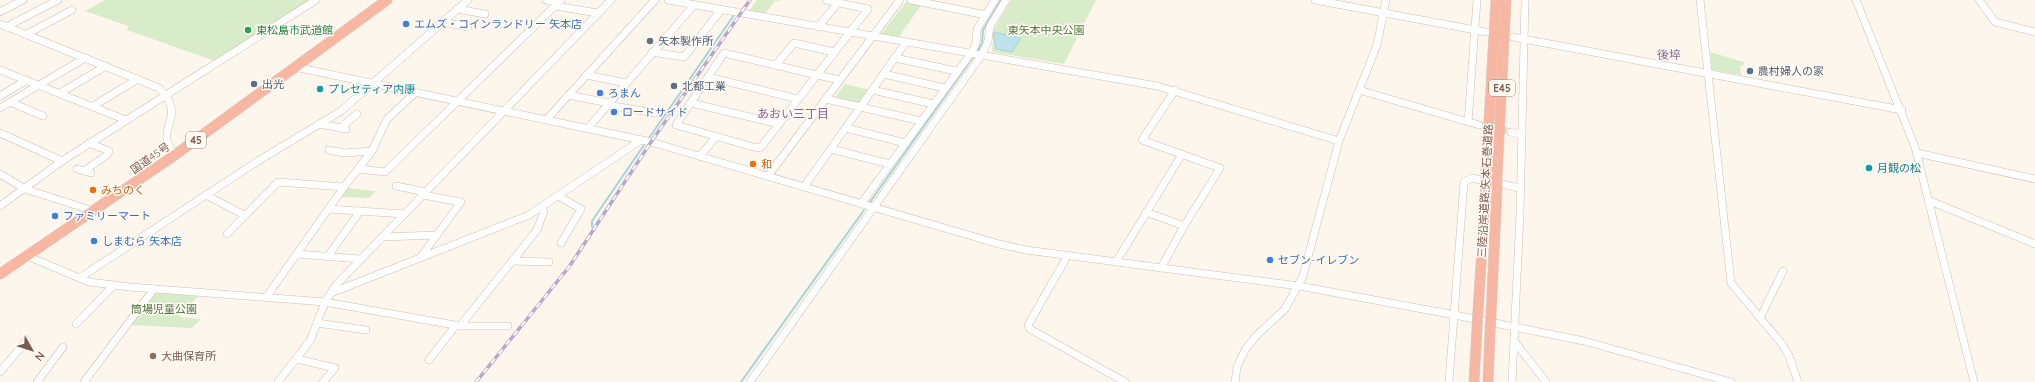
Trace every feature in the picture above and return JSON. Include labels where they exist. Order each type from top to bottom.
[{"type":"highway","name":"国道45号","points":[[0,274],[175,155],[387,0]]},
{"type":"highway","name":"三陸沿岸道路;矢本石巻道路","points":[[1474,382],[1496,0]]},
{"type":"highway","name":"三陸沿岸道路;矢本石巻道路","points":[[1488,382],[1506,0]]},
{"type":"street","points":[[0,12],[23,0]]},
{"type":"street","points":[[3,26],[58,0]]},
{"type":"street","points":[[0,206],[89,143],[316,0]]},
{"type":"street","points":[[81,277],[206,195],[341,111],[468,0]]},
{"type":"street","points":[[546,0],[598,13]]},
{"type":"street","points":[[278,382],[310,341],[325,302],[335,286],[611,0]]},
{"type":"street","points":[[547,119],[655,0]]},
{"type":"street","points":[[668,0],[981,56],[1138,82],[1175,90],[1338,141]]},
{"type":"street","points":[[826,0],[868,9],[834,52],[817,74],[779,124],[760,148],[676,125],[724,54],[817,74],[840,80]]},
{"type":"street","points":[[768,176],[900,0]]},
{"type":"street","points":[[912,0],[986,15]]},
{"type":"street","points":[[861,204],[956,71],[970,54],[976,43],[977,29],[995,0]]},
{"type":"street","points":[[750,382],[981,56],[988,41],[990,26],[1006,0]]},
{"type":"street","points":[[1315,0],[1486,32]]},
{"type":"street","points":[[1235,382],[1237,367],[1244,350],[1256,336],[1286,309],[1303,276],[1338,141],[1378,42],[1386,0]]},
{"type":"street","points":[[1468,122],[1477,0]]},
{"type":"street","points":[[1512,382],[1520,214],[1525,0]]},
{"type":"street","points":[[1700,0],[1710,74],[1717,158],[1731,283],[1782,344],[1790,356],[1798,382]]},
{"type":"street","points":[[1856,0],[1868,33],[1902,110],[1917,153],[1973,380],[1982,382]]},
{"type":"street","points":[[1978,0],[1995,22],[2035,32]]},
{"type":"street","points":[[818,27],[838,2]]},
{"type":"street","points":[[358,169],[385,172],[558,3]]},
{"type":"street","points":[[588,128],[694,5]]},
{"type":"street","points":[[458,9],[485,14]]},
{"type":"street","points":[[26,34],[72,10]]},
{"type":"street","points":[[652,52],[684,57],[721,10]]},
{"type":"street","points":[[443,22],[468,27]]},
{"type":"street","points":[[3,26],[155,85],[165,95],[171,106],[165,135],[169,150],[175,155]]},
{"type":"street","points":[[1513,37],[1902,110]]},
{"type":"street","points":[[804,187],[906,42]]},
{"type":"street","points":[[776,65],[794,43],[834,52]]},
{"type":"street","points":[[0,108],[38,84],[85,58]]},
{"type":"street","points":[[895,58],[956,71]]},
{"type":"street","points":[[60,93],[106,66]]},
{"type":"street","points":[[295,67],[505,110],[641,140],[700,156],[873,208],[999,244],[1026,250],[1299,286],[1514,326],[1584,341],[1731,382]]},
{"type":"street","points":[[2,72],[38,84],[126,120]]},
{"type":"street","points":[[884,74],[944,88]]},
{"type":"street","points":[[586,76],[626,83]]},
{"type":"street","points":[[708,78],[798,99]]},
{"type":"street","points":[[93,106],[138,79]]},
{"type":"street","points":[[0,96],[27,80]]},
{"type":"street","points":[[872,90],[933,104]]},
{"type":"street","points":[[1161,268],[1184,226],[1220,168],[1181,156],[1142,140],[1175,90]]},
{"type":"street","points":[[1359,90],[1479,125]]},
{"type":"street","points":[[267,296],[372,151],[387,119],[416,92]]},
{"type":"street","points":[[568,95],[655,113]]},
{"type":"street","points":[[826,99],[921,121]]},
{"type":"street","points":[[10,102],[43,116]]},
{"type":"street","points":[[691,102],[779,124]]},
{"type":"street","points":[[320,124],[343,129],[357,114]]},
{"type":"street","points":[[846,128],[905,142]]},
{"type":"street","points":[[1511,132],[1522,135]]},
{"type":"street","points":[[0,133],[62,161]]},
{"type":"street","points":[[700,156],[716,137]]},
{"type":"street","points":[[331,293],[530,215],[641,140]]},
{"type":"street","points":[[84,171],[107,155],[109,151],[89,143]]},
{"type":"street","points":[[831,149],[890,164]]},
{"type":"street","points":[[329,150],[344,153],[372,151]]},
{"type":"street","points":[[1917,153],[2035,179]]},
{"type":"street","points":[[1116,262],[1181,156]]},
{"type":"street","points":[[0,174],[25,189],[94,211]]},
{"type":"street","points":[[1449,382],[1464,182],[1472,178],[1520,188]]},
{"type":"street","points":[[227,234],[278,182],[344,188]]},
{"type":"street","points":[[396,186],[460,202],[420,258]]},
{"type":"street","points":[[206,195],[244,215]]},
{"type":"street","points":[[560,196],[581,209],[561,243]]},
{"type":"street","points":[[1930,201],[2035,244]]},
{"type":"street","points":[[430,360],[537,230],[544,211],[541,208]]},
{"type":"street","points":[[329,209],[404,214]]},
{"type":"street","points":[[328,256],[360,211]]},
{"type":"street","points":[[1146,212],[1184,226]]},
{"type":"street","points":[[382,237],[437,235]]},
{"type":"street","points":[[297,254],[360,259]]},
{"type":"street","points":[[1068,255],[1028,325],[1030,329],[1125,382]]},
{"type":"street","points":[[27,256],[81,277],[89,282],[154,289],[267,296],[325,302],[458,326],[508,326]]},
{"type":"street","points":[[512,261],[549,262]]},
{"type":"street","points":[[1760,318],[1783,271]]},
{"type":"street","points":[[76,324],[114,285]]},
{"type":"street","points":[[84,382],[154,289]]},
{"type":"street","points":[[317,323],[366,330]]},
{"type":"street","points":[[0,372],[27,340]]},
{"type":"street","points":[[1514,341],[1546,382]]},
{"type":"street","points":[[37,382],[63,347]]},
{"type":"street","points":[[297,358],[335,368],[323,382]]},
{"type":"green space","points":[[105,0],[315,0],[215,61],[127,30],[128,26],[85,11]]},
{"type":"green space","points":[[757,0],[782,0],[775,1],[765,14],[749,11]]},
{"type":"green space","name":"東矢本中央公園","points":[[1011,0],[1096,0],[1064,64],[992,52],[994,29]]},
{"type":"green space","points":[[906,2],[922,4],[898,38],[882,35],[881,34]]},
{"type":"green space","points":[[1710,52],[1744,62],[1743,66],[1740,66],[1741,75],[1712,70]]},
{"type":"green space","points":[[845,84],[869,90],[860,103],[856,104],[836,99],[835,97]]},
{"type":"green space","points":[[348,188],[376,191],[369,198],[341,197]]},
{"type":"green space","name":"筒場児童公園","points":[[156,291],[200,294],[179,317],[201,319],[192,328],[128,325]]},
{"type":"water","points":[[993,32],[1021,38],[1012,52],[996,49]]},
{"type":"waterway","points":[[977,52],[982,43],[983,30],[1001,0]]},
{"type":"waterway","points":[[649,138],[734,15]]},
{"type":"waterway","points":[[870,202],[973,57]]},
{"type":"waterway","points":[[592,227],[592,221],[644,145]]},
{"type":"waterway","points":[[741,382],[864,210]]},
{"type":"tunnel","points":[[1479,125],[1511,132]]},
{"type":"railway","points":[[476,382],[569,267],[651,142],[750,0]]},
{"type":"place","name":"エムズ・コインランドリー 矢本店","points":[[406,24]]},
{"type":"place","name":"東松島市武道館","points":[[248,30]]},
{"type":"place","name":"矢本製作所","points":[[650,41]]},
{"type":"place","name":"農村婦人の家","points":[[1750,71]]},
{"type":"place","name":"出光","points":[[254,84]]},
{"type":"place","name":"北都工業","points":[[674,86]]},
{"type":"place","name":"プレセティア内康","points":[[320,89]]},
{"type":"place","name":"ろまん","points":[[600,93]]},
{"type":"place","name":"ロードサイド","points":[[614,112]]},
{"type":"place","name":"和","points":[[753,164]]},
{"type":"place","name":"月観の松","points":[[1869,168]]},
{"type":"place","name":"みちのく","points":[[93,190]]},
{"type":"place","name":"ファミリーマート","points":[[55,216]]},
{"type":"place","name":"しまむら 矢本店","points":[[94,241]]},
{"type":"place","name":"セブン-イレブン","points":[[1270,260]]},
{"type":"place","name":"大曲保育所","points":[[153,356]]},
{"type":"district","name":"後埣","points":[[1669,55]]},
{"type":"district","name":"あおい三丁目","points":[[793,114]]}]
